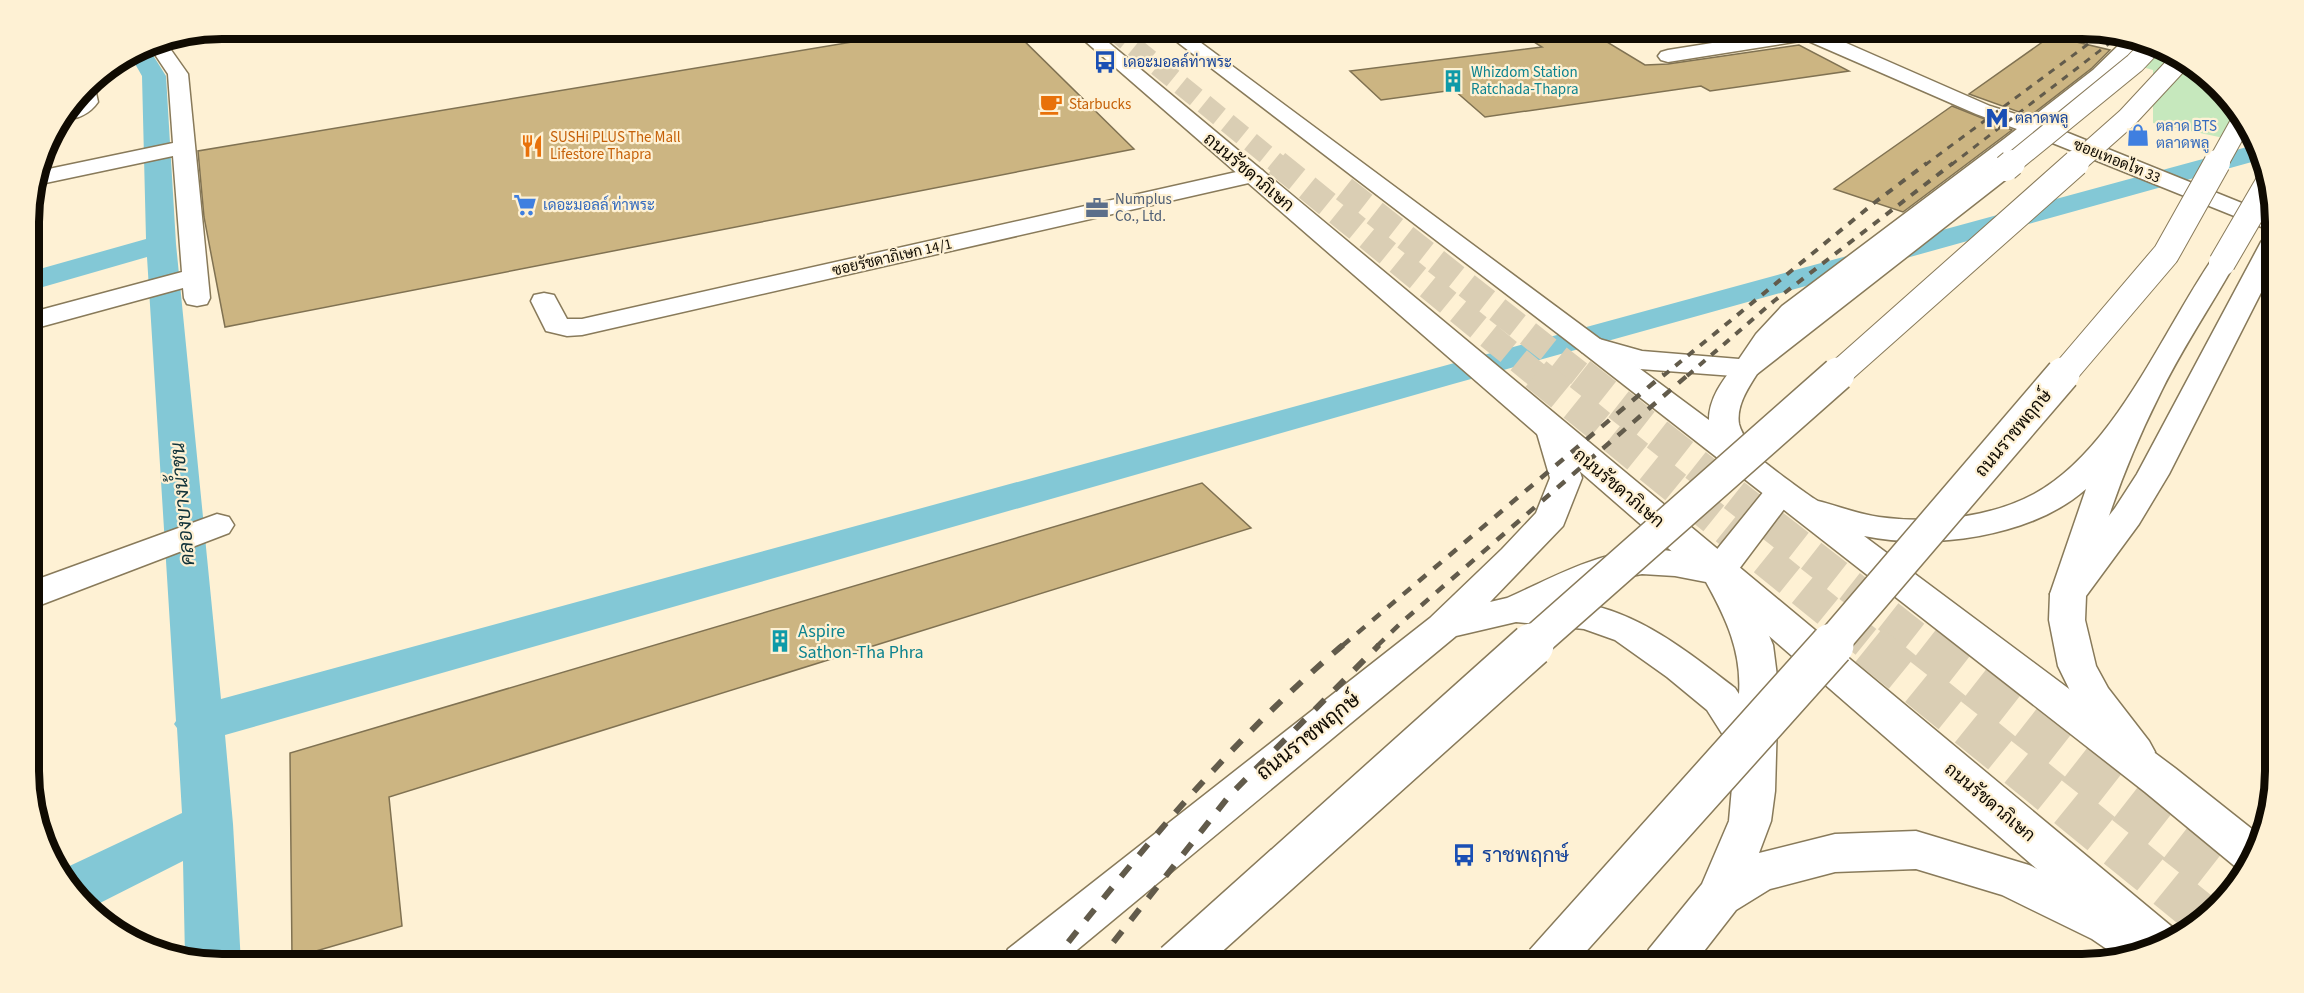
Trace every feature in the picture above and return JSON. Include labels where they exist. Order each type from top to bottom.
[{"type":"main road","name":"ถนนรัชดาภิเษก","points":[[1092,39],[2152,939]]},
{"type":"main road","points":[[1183,39],[1592,346],[2160,780],[2246,850]]},
{"type":"main road","points":[[1668,56],[1758,39]]},
{"type":"main road","name":"ซอยเทอดไท 33","points":[[1819,39],[1983,110],[2033,127],[2265,221]]},
{"type":"main road","points":[[2130,45],[2100,74],[2033,127],[1792,312],[1766,340],[1732,389],[1722,412],[1726,431],[1736,449],[1781,492],[1832,517],[1869,526],[1915,530],[1986,523],[2042,502],[2070,485],[2090,467],[2142,400]]},
{"type":"main road","points":[[39,319],[158,286],[194,285],[177,148],[178,74],[161,50]]},
{"type":"main road","points":[[1592,346],[1640,360],[1747,368],[2006,168],[2135,63],[2146,51]]},
{"type":"main road","points":[[1187,954],[1466,703],[2118,126],[2176,66]]},
{"type":"main road","points":[[78,110],[88,102],[87,98]]},
{"type":"main road","name":"ถนนราชพฤกษ์","points":[[1555,954],[1836,640],[2166,254],[2238,127]]},
{"type":"main road","points":[[45,176],[177,148]]},
{"type":"main road","name":"ซอยรัชดาภิเษก 14/1","points":[[544,301],[556,325],[567,328],[582,327],[1254,176]]},
{"type":"main road","points":[[2160,780],[2093,698],[2077,666],[2067,620],[2068,594],[2078,553],[2093,512],[2142,400],[2262,194]]},
{"type":"main road","points":[[2068,594],[2127,516],[2153,474],[2265,259]]},
{"type":"main road","points":[[1443,627],[1515,557],[1551,518],[1566,478],[1551,430]]},
{"type":"main road","points":[[1674,954],[1720,896],[1750,821],[1756,773],[1759,684],[1754,645],[1742,614],[1718,572],[1781,492]]},
{"type":"main road","points":[[39,593],[215,526]]},
{"type":"main road","name":"ถนนราชพฤกษ์","points":[[1037,954],[1443,627],[1516,609],[1607,568],[1642,562],[1675,564],[1718,572]]},
{"type":"main road","points":[[1516,609],[1588,616],[1628,631],[1682,667],[1721,699],[1756,773]]},
{"type":"main road","points":[[1720,896],[1758,873],[1835,853],[1916,850],[2013,879],[2108,924],[2138,945]]},
{"type":"green space","points":[[2144,50],[2174,64],[2211,93],[2227,111],[2246,143],[2153,123],[2153,70],[2124,62]]},
{"type":"building","name":"เดอะมอลล์ ท่าพระ","points":[[870,39],[1022,39],[1134,149],[225,327],[204,217],[198,151]]},
{"type":"building","points":[[1529,39],[1602,39],[1645,65],[1668,64],[1799,45],[1849,71],[1710,91],[1701,86],[1485,117],[1454,90],[1381,100],[1350,71],[1542,47]]},
{"type":"building","points":[[2047,39],[2064,39],[2110,50],[2092,68],[2030,116],[1969,94]]},
{"type":"building","points":[[1952,106],[2012,130],[1903,212],[1834,189]]},
{"type":"building","name":"Aspire Sathon-Tha Phra","points":[[1202,483],[1251,528],[389,797],[402,926],[306,954],[292,954],[290,753]]},
{"type":"waterway","name":"คลองบางน้ำชน","points":[[143,57],[154,76],[161,244]]},
{"type":"waterway","points":[[200,723],[1441,377],[2252,154]]},
{"type":"waterway","points":[[39,279],[161,244]]},
{"type":"waterway","name":"คลองบางน้ำชน","points":[[161,244],[200,723]]},
{"type":"waterway","name":"คลองบางน้ำชน","points":[[200,723],[208,824]]},
{"type":"waterway","points":[[81,886],[208,824]]},
{"type":"waterway","name":"คลองบางน้ำชน","points":[[208,824],[213,954]]},
{"type":"tunnel","points":[[1124,39],[1279,165]]},
{"type":"tunnel","points":[[1277,163],[1538,376]]},
{"type":"tunnel","points":[[1344,189],[1582,376]]},
{"type":"tunnel","points":[[1536,374],[1871,646]]},
{"type":"tunnel","points":[[1580,374],[1926,646]]},
{"type":"tunnel","points":[[1869,645],[2198,912]]},
{"type":"tunnel","points":[[1924,645],[2227,882]]},
{"type":"railway","points":[[1925,165],[2095,39]]},
{"type":"railway","points":[[1951,165],[2111,42]]},
{"type":"railway","points":[[1663,376],[1874,203],[1927,163]]},
{"type":"railway","points":[[1687,376],[1774,301],[1953,163]]},
{"type":"railway","points":[[1342,646],[1664,374]]},
{"type":"railway","points":[[1377,646],[1689,374]]},
{"type":"railway","points":[[1059,954],[1189,797],[1263,718],[1343,645]]},
{"type":"railway","points":[[1104,954],[1230,795],[1379,645]]},
{"type":"place","name":"เดอะมอลล์ท่าพระ","points":[[1105,62]]},
{"type":"place","name":"Whizdom Station Ratchada-Thapra","points":[[1453,81]]},
{"type":"place","name":"Starbucks","points":[[1051,104]]},
{"type":"place","name":"ตลาดพลู","points":[[1997,118]]},
{"type":"place","name":"ตลาด BTS ตลาดพลู","points":[[2138,135]]},
{"type":"place","name":"SUSHi PLUS The Mall Lifestore Thapra","points":[[532,146]]},
{"type":"place","name":"เดอะมอลล์ ท่าพระ","points":[[525,205]]},
{"type":"place","name":"Numplus Co., Ltd.","points":[[1097,208]]},
{"type":"place","name":"Aspire Sathon-Tha Phra","points":[[780,641]]},
{"type":"place","name":"ราชพฤกษ์","points":[[1464,855]]}]
